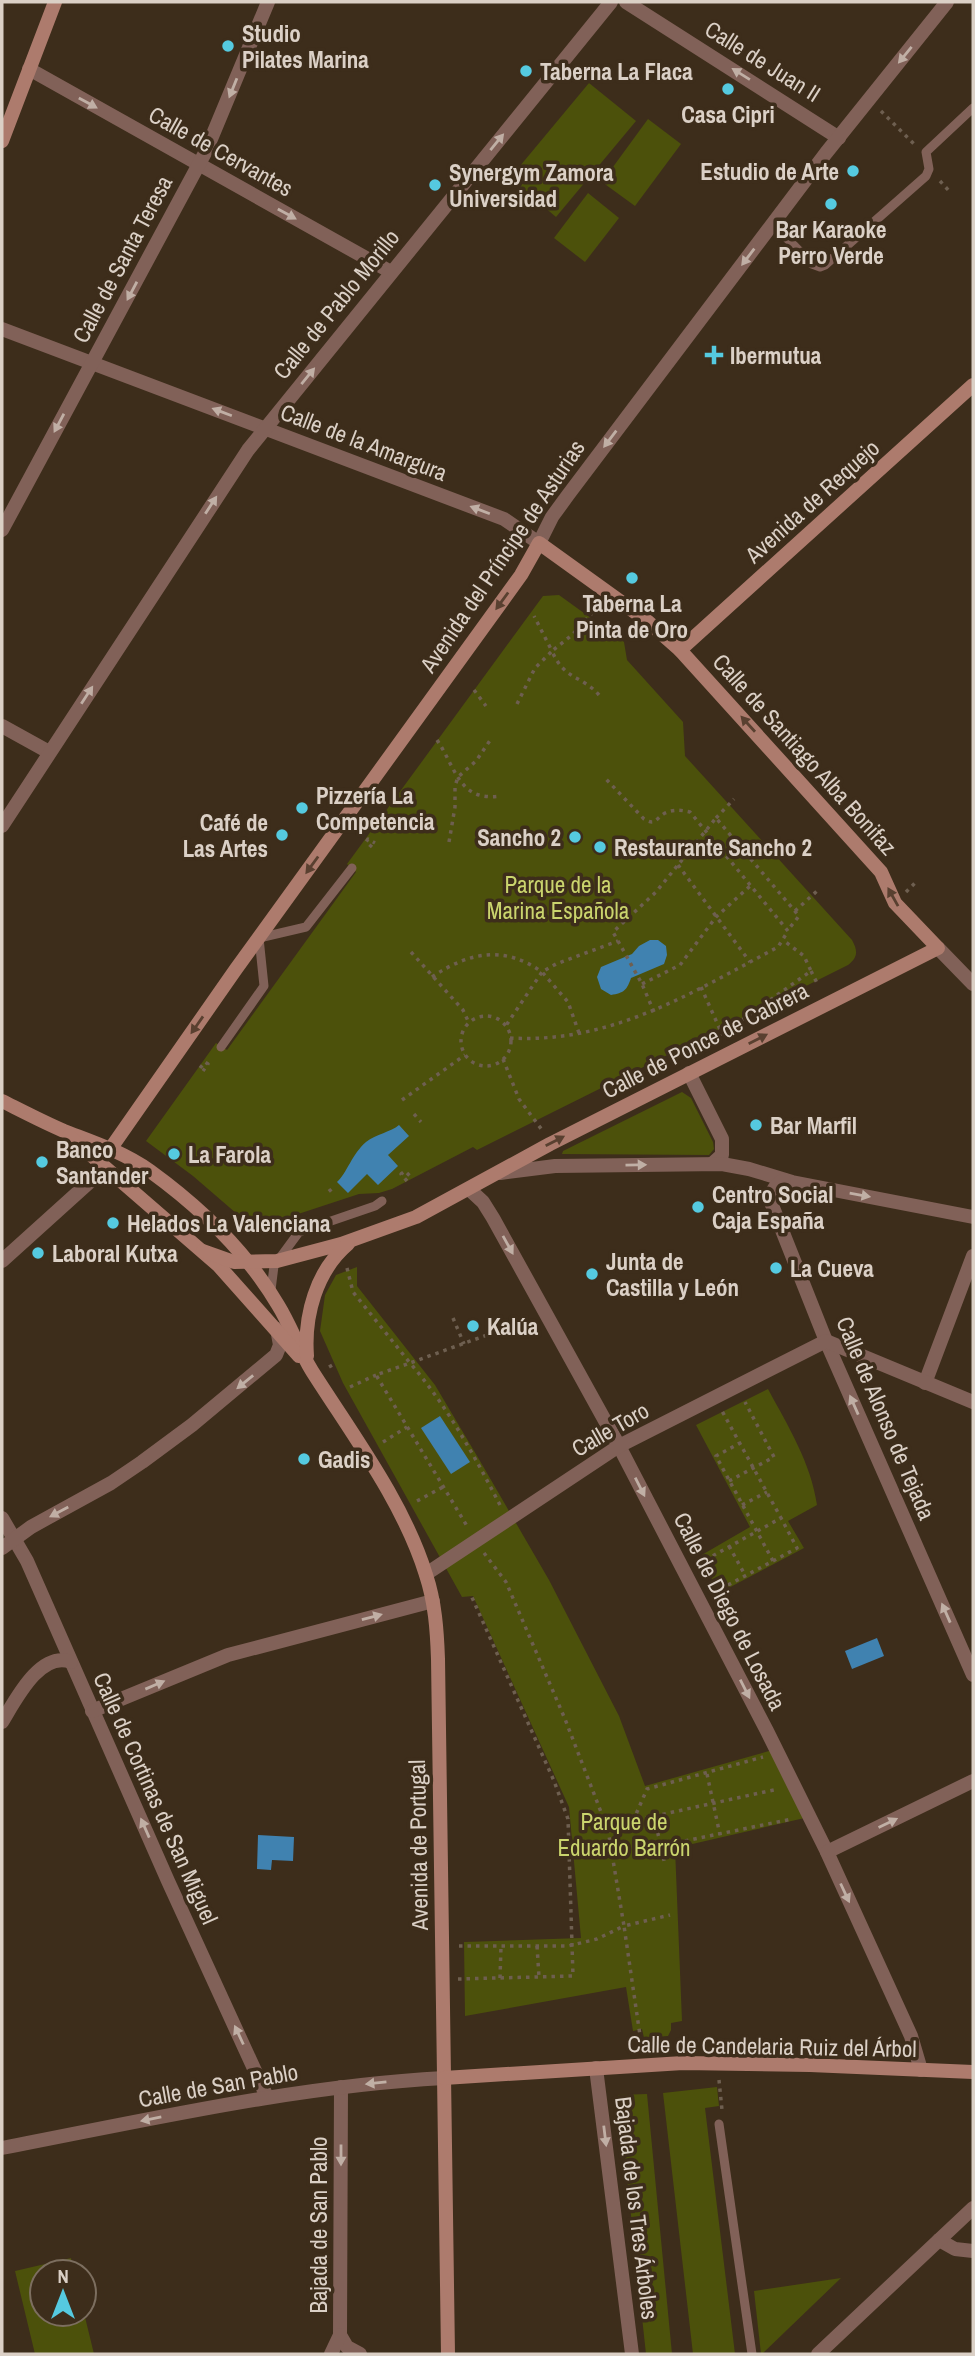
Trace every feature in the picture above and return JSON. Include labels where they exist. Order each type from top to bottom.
[{"type":"main road","points":[[2,141],[55,2]]},
{"type":"main road","name":"Avenida de Requejo","points":[[680,650],[973,384]]},
{"type":"main road","name":"Calle de la Amargura","points":[[539,543],[646,620],[680,650]]},
{"type":"main road","name":"Avenida del Príncipe de Asturias","points":[[111,1148],[521,575],[539,543]]},
{"type":"main road","name":"Calle de Santiago Alba Bonifaz","points":[[680,650],[881,873],[895,903],[938,948]]},
{"type":"main road","name":"Calle de Ponce de Cabrera","points":[[203,1251],[225,1261],[277,1261],[353,1240],[416,1217],[689,1073],[938,948]]},
{"type":"main road","points":[[2,1101],[61,1130]]},
{"type":"main road","name":"Avenida de Portugal","points":[[61,1130],[111,1148],[151,1172],[220,1229],[250,1263],[273,1297],[310,1367],[393,1501],[426,1574],[433,1601],[438,1677],[448,2354]]},
{"type":"main road","name":"Avenida de Portugal","points":[[61,1130],[203,1251],[310,1367]]},
{"type":"main road","points":[[111,1148],[112,1161],[120,1180]]},
{"type":"main road","points":[[310,1367],[307,1333],[313,1299],[329,1266],[353,1240]]},
{"type":"main road","name":"Calle de Candelaria Ruiz del Árbol","points":[[444,2078],[704,2063],[973,2072]]},
{"type":"street","name":"Calle de Santa Teresa","points":[[2,530],[199,165],[268,2]]},
{"type":"street","name":"Calle de Pablo Morillo","points":[[2,826],[232,474],[265,429],[611,2]]},
{"type":"street","name":"Calle de Juan II","points":[[626,2],[839,138]]},
{"type":"street","name":"Avenida del Príncipe de Asturias","points":[[539,543],[562,502],[839,138],[947,2]]},
{"type":"street","name":"Calle de Cervantes","points":[[29,69],[391,272]]},
{"type":"street","name":"Calle de la Amargura","points":[[2,329],[504,519],[539,543]]},
{"type":"street","points":[[2,726],[49,752]]},
{"type":"street","name":"Calle de Santiago Alba Bonifaz","points":[[938,948],[973,984]]},
{"type":"street","points":[[689,1073],[723,1144],[722,1155],[712,1164]]},
{"type":"street","points":[[495,1174],[555,1166],[712,1164],[741,1167],[784,1180],[973,1217]]},
{"type":"street","points":[[2,1261],[105,1168]]},
{"type":"street","name":"Calle de Alonso de Tejada","points":[[784,1180],[774,1188],[771,1200],[826,1341],[973,1675]]},
{"type":"street","name":"Calle de Diego de Losada","points":[[469,1189],[483,1202],[493,1218],[619,1446],[794,1785],[911,2036],[921,2070]]},
{"type":"street","points":[[925,1383],[973,1256]]},
{"type":"street","points":[[2,1548],[30,1527],[111,1483],[186,1430],[276,1355],[280,1345],[276,1329]]},
{"type":"street","points":[[826,1341],[973,1402]]},
{"type":"street","name":"Calle Toro","points":[[426,1574],[619,1446],[826,1341]]},
{"type":"street","name":"Calle de Cortinas de San Miguel","points":[[2,1518],[15,1538],[267,2097]]},
{"type":"street","points":[[92,1711],[228,1655],[433,1601]]},
{"type":"street","points":[[2,1722],[23,1688],[40,1670],[56,1661],[71,1662]]},
{"type":"street","points":[[827,1852],[973,1781]]},
{"type":"street","name":"Bajada de los Tres Árboles","points":[[596,2068],[632,2354]]},
{"type":"street","name":"Calle de San Pablo","points":[[2,2148],[267,2097],[444,2078]]},
{"type":"street","name":"Bajada de San Pablo","points":[[341,2087],[340,2335],[347,2347],[360,2354]]},
{"type":"street","points":[[818,2354],[973,2208]]},
{"type":"street","points":[[939,2240],[956,2249],[973,2251]]},
{"type":"street","points":[[331,2354],[340,2335]]},
{"type":"lane","points":[[773,224],[812,264],[820,267],[825,265],[926,176],[929,169],[925,158],[927,150],[973,108]]},
{"type":"lane","points":[[221,1047],[264,986],[259,938],[306,927],[352,868]]},
{"type":"lane","points":[[273,1297],[272,1271],[299,1233],[375,1206],[382,1201]]},
{"type":"lane","points":[[719,2124],[752,2354]]},
{"type":"path","points":[[870,99],[925,158]]},
{"type":"path","points":[[517,704],[535,668],[593,612]]},
{"type":"path","points":[[534,616],[567,673],[594,689],[599,695]]},
{"type":"path","points":[[474,690],[486,706]]},
{"type":"path","points":[[449,842],[458,777],[475,761],[491,739]]},
{"type":"path","points":[[437,740],[462,786],[471,793],[500,796]]},
{"type":"path","points":[[605,778],[651,823],[657,822],[666,813],[677,810],[690,812],[788,931]]},
{"type":"path","points":[[654,1012],[613,932],[656,892],[734,799]]},
{"type":"path","points":[[510,1038],[541,1040],[579,1033],[654,1012],[778,947],[799,916],[716,818]]},
{"type":"path","points":[[678,865],[750,962]]},
{"type":"path","points":[[642,984],[680,965],[716,916],[750,886]]},
{"type":"path","points":[[795,911],[817,891]]},
{"type":"path","points":[[783,940],[804,956],[818,985]]},
{"type":"path","points":[[505,1027],[542,972],[556,964],[618,942]]},
{"type":"path","points":[[411,952],[463,1010],[469,1023]]},
{"type":"path","points":[[432,976],[459,961],[488,955],[518,958],[542,972],[568,1002],[579,1033]]},
{"type":"path","points":[[701,988],[722,1034],[811,971]]},
{"type":"path","points":[[483,1017],[491,1017],[505,1027],[510,1046],[503,1059],[496,1064],[481,1066],[465,1055],[461,1037],[469,1023],[483,1017]]},
{"type":"path","points":[[402,1100],[465,1055]]},
{"type":"path","points":[[503,1059],[519,1099],[536,1119]]},
{"type":"path","points":[[414,1114],[421,1122]]},
{"type":"path","points":[[329,1189],[334,1195]]},
{"type":"path","points":[[453,1318],[464,1344]]},
{"type":"path","points":[[507,1519],[468,1446],[434,1392],[410,1363],[514,1327]]},
{"type":"path","points":[[350,1387],[376,1376]]},
{"type":"path","points":[[729,1481],[774,1457],[736,1387]]},
{"type":"path","points":[[699,1601],[797,1548],[715,1398]]},
{"type":"path","points":[[383,1442],[407,1427]]},
{"type":"path","points":[[740,1443],[716,1456],[773,1561]]},
{"type":"path","points":[[417,1501],[443,1487]]},
{"type":"path","points":[[742,1505],[767,1492]]},
{"type":"path","points":[[684,1572],[781,1518]]},
{"type":"path","points":[[729,1546],[745,1576]]},
{"type":"path","points":[[442,1980],[573,1976],[568,1819],[554,1781],[470,1593]]},
{"type":"path","points":[[633,1821],[647,1789],[769,1755]]},
{"type":"path","points":[[707,1774],[720,1835]]},
{"type":"path","points":[[645,2065],[608,1830],[633,1821],[794,1785]]},
{"type":"path","points":[[654,1816],[665,1865]]},
{"type":"path","points":[[660,1846],[798,1817]]},
{"type":"path","points":[[442,1947],[573,1945],[597,1939],[624,1926],[670,1915]]},
{"type":"path","points":[[500,1978],[501,1946]]},
{"type":"path","points":[[537,1946],[539,1977]]},
{"type":"green space","points":[[589,83],[636,121],[556,217],[510,178]]},
{"type":"green space","points":[[648,119],[681,144],[635,206],[602,182]]},
{"type":"green space","points":[[588,193],[619,218],[585,262],[554,238]]},
{"type":"green space","name":"Parque de la Marina Española","points":[[559,595],[624,642],[627,660],[683,722],[685,756],[852,940],[856,951],[854,959],[848,965],[477,1150],[473,1147],[392,1189],[359,1194],[286,1218],[271,1231],[251,1226],[193,1176],[146,1141],[216,1043],[227,1050],[356,872],[347,864],[543,596]]},
{"type":"green space","points":[[682,1092],[691,1098],[713,1142],[714,1149],[709,1155],[562,1154],[563,1151]]},
{"type":"green space","name":"Parque de Eduardo Barrón","points":[[357,1267],[357,1286],[435,1385],[549,1580],[619,1716],[645,1786],[776,1749],[809,1817],[675,1848],[682,2021],[671,2023],[668,2036],[644,2038],[642,2029],[633,2031],[626,1987],[465,2016],[464,1942],[581,1938],[569,1807],[473,1596],[462,1597],[343,1383],[320,1331],[325,1295],[336,1275]]},
{"type":"green space","points":[[768,1389],[810,1474],[817,1505],[788,1521],[804,1548],[719,1593],[700,1556],[750,1527],[696,1425]]},
{"type":"green space","points":[[717,2087],[719,2106],[705,2108],[735,2354],[693,2354],[663,2093]]},
{"type":"green space","points":[[647,2094],[672,2354],[646,2354],[618,2095]]},
{"type":"green space","points":[[28,2268],[28,2325],[15,2271]]},
{"type":"green space","points":[[841,2278],[762,2354],[761,2354],[754,2291]]},
{"type":"green space","points":[[29,2328],[88,2328],[94,2354],[35,2354]]},
{"type":"water","points":[[650,940],[658,940],[666,946],[664,964],[631,978],[626,988],[619,993],[611,995],[601,989],[597,977],[601,967],[632,954]]},
{"type":"water","points":[[399,1125],[409,1136],[388,1155],[398,1166],[378,1185],[367,1174],[348,1193],[337,1182],[357,1152],[370,1139]]},
{"type":"water","points":[[440,1416],[470,1462],[451,1474],[421,1428]]},
{"type":"water","points":[[877,1638],[884,1656],[852,1669],[845,1651]]},
{"type":"water","points":[[258,1835],[294,1837],[293,1861],[272,1860],[271,1870],[257,1869]]},
{"type":"place","name":"Studio Pilates Marina","points":[[228,46]]},
{"type":"place","name":"Taberna La Flaca","points":[[526,71]]},
{"type":"place","name":"Casa Cipri","points":[[728,89]]},
{"type":"place","name":"Estudio de Arte","points":[[853,171]]},
{"type":"place","name":"Synergym Zamora Universidad","points":[[435,185]]},
{"type":"place","name":"Bar Karaoke Perro Verde","points":[[831,204]]},
{"type":"place","name":"Ibermutua","points":[[714,355]]},
{"type":"place","name":"Taberna La Pinta de Oro","points":[[632,578]]},
{"type":"place","name":"Pizzería La Competencia","points":[[302,808]]},
{"type":"place","name":"Café de Las Artes","points":[[282,835]]},
{"type":"place","name":"Sancho 2","points":[[575,837]]},
{"type":"place","name":"Restaurante Sancho 2","points":[[600,847]]},
{"type":"place","name":"Bar Marfil","points":[[756,1125]]},
{"type":"place","name":"La Farola","points":[[174,1154]]},
{"type":"place","name":"Banco Santander","points":[[42,1162]]},
{"type":"place","name":"Centro Social Caja España","points":[[698,1207]]},
{"type":"place","name":"Helados La Valenciana","points":[[113,1223]]},
{"type":"place","name":"Laboral Kutxa","points":[[38,1253]]},
{"type":"place","name":"La Cueva","points":[[776,1268]]},
{"type":"place","name":"Junta de Castilla y León","points":[[592,1274]]},
{"type":"place","name":"Kalúa","points":[[473,1326]]},
{"type":"place","name":"Gadis","points":[[304,1459]]}]
